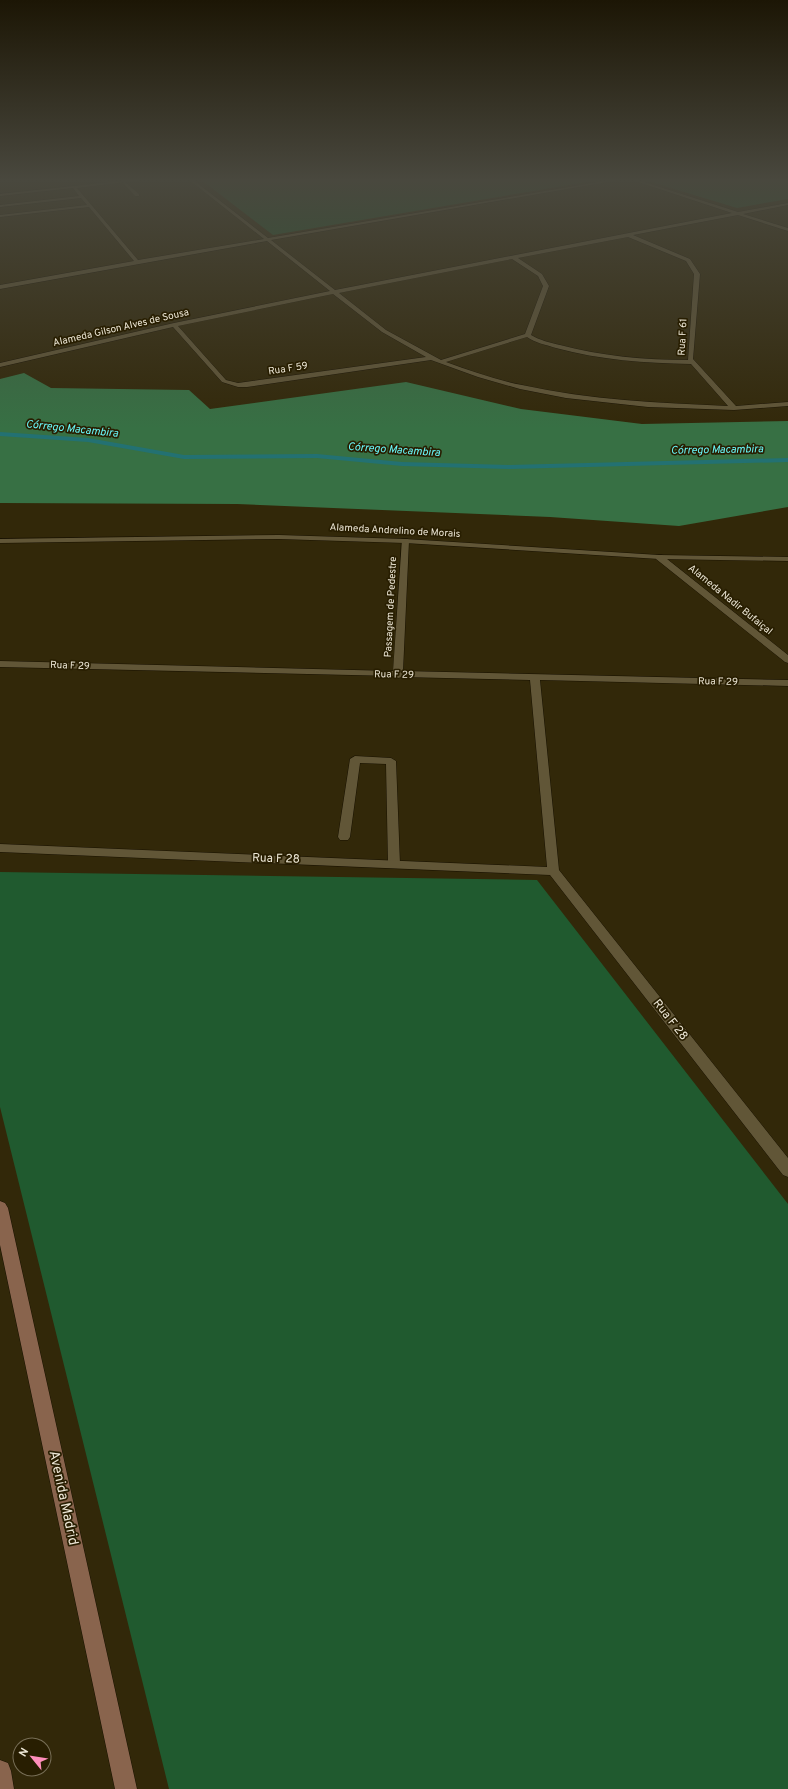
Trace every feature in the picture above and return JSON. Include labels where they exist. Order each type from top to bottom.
[{"type":"main road","name":"Avenida Madrid","points":[[0,1208],[126,1789]]},
{"type":"main road","points":[[0,1771],[3,1789]]},
{"type":"street","points":[[0,287],[133,262]]},
{"type":"street","points":[[297,262],[384,331],[430,358],[480,376],[540,392],[648,405],[734,408],[788,404]]},
{"type":"street","name":"Alameda Gilson Alves de Sousa","points":[[0,365],[174,324],[485,262]]},
{"type":"street","points":[[440,362],[528,335],[546,286],[540,275],[521,262]]},
{"type":"street","name":"Rua F 61","points":[[690,262],[697,274],[690,358],[734,408]]},
{"type":"street","name":"Rua F 59","points":[[174,324],[224,381],[238,385],[247,385],[430,358]]},
{"type":"street","name":"Rua F 61","points":[[528,335],[551,344],[633,360],[692,362]]},
{"type":"street","name":"Alameda Andrelino de Morais","points":[[0,541],[279,537],[405,541],[659,557],[788,559]]},
{"type":"street","name":"Passagem de Pedestre","points":[[398,675],[405,541]]},
{"type":"street","name":"Alameda Nadir Bufaiçal","points":[[659,557],[788,660]]},
{"type":"street","name":"Rua F 29","points":[[0,664],[398,675],[788,683]]},
{"type":"street","points":[[535,678],[553,871]]},
{"type":"street","points":[[344,837],[355,759],[391,761],[394,864]]},
{"type":"street","name":"Rua F 28","points":[[0,848],[553,871],[788,1170]]},
{"type":"green space","points":[[24,373],[51,388],[189,390],[210,409],[406,382],[521,409],[642,424],[788,421],[788,507],[679,526],[550,517],[237,504],[0,503],[0,379]]},
{"type":"green space","points":[[0,872],[537,880],[788,1204],[788,1789],[169,1789],[0,1107]]},
{"type":"waterway","name":"Córrego Macambira","points":[[0,434],[88,440],[184,457],[317,456],[402,464],[509,467],[788,460]]}]
